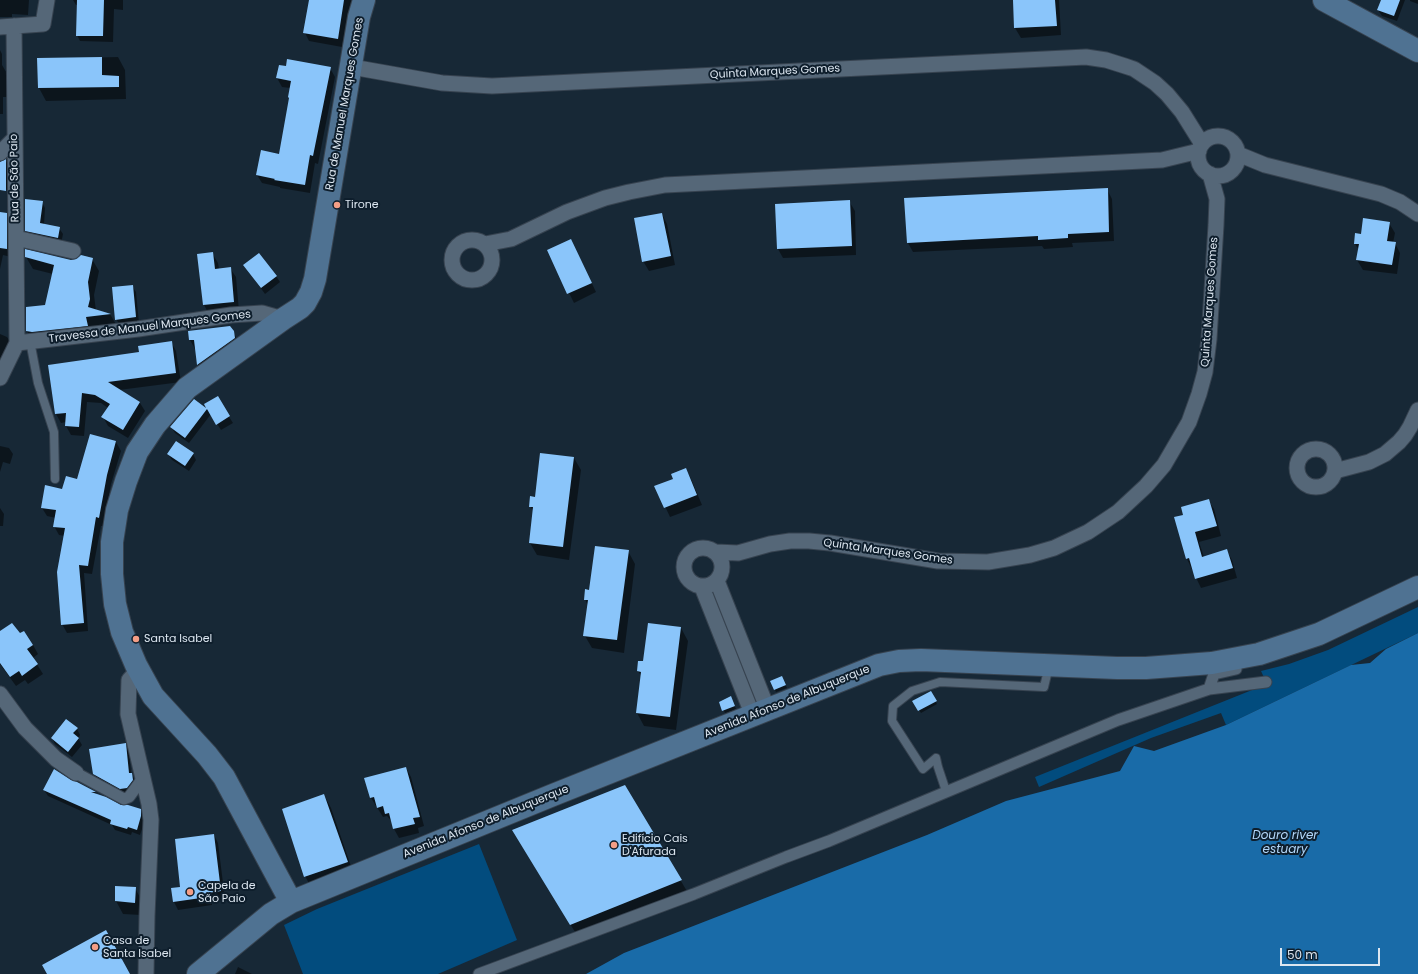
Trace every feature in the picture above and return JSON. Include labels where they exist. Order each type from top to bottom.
[{"type":"main road","name":"Rua de Manuel Marques Gomes","points":[[291,902],[224,777],[207,755],[153,696],[138,670],[122,632],[115,604],[112,574],[112,542],[116,510],[137,452],[155,425],[187,388],[305,303],[314,286],[364,0]]},
{"type":"main road","points":[[1324,0],[1418,51]]},
{"type":"main road","name":"Avenida Afonso de Albuquerque","points":[[198,974],[271,914],[291,902],[553,794],[761,713],[879,665],[899,661],[921,660],[1146,668],[1212,663],[1258,654],[1319,634],[1418,587]]},
{"type":"street","name":"Rua de São Paio","points":[[0,378],[24,342],[16,238],[15,138],[7,27],[43,24],[47,0]]},
{"type":"street","name":"Quinta Marques Gomes","points":[[352,67],[437,82],[492,86],[1086,56],[1106,60],[1134,69],[1158,86],[1182,112],[1204,144]]},
{"type":"street","name":"Quinta Marques Gomes","points":[[702,587],[687,579],[683,568],[687,556],[697,548],[710,549],[716,552],[738,553],[770,544],[790,541],[809,541],[830,543],[938,561],[988,562],[1030,555],[1054,548],[1088,532],[1118,512],[1146,486],[1164,465],[1189,422],[1199,394],[1205,372],[1210,338],[1217,199],[1234,165],[1236,148],[1228,139],[1223,137],[1162,160]]},
{"type":"street","points":[[0,153],[15,138]]},
{"type":"street","name":"Quinta Marques Gomes","points":[[1204,144],[1198,156],[1217,199]]},
{"type":"street","name":"Quinta Marques Gomes","points":[[511,239],[492,259],[490,268],[481,278],[468,280],[461,277],[453,267],[453,254],[460,244],[472,240],[484,244],[511,239],[554,217],[591,203],[629,192],[665,185],[1162,160],[1205,170],[1223,176],[1234,165],[1265,165],[1381,194],[1400,202],[1418,214]]},
{"type":"street","points":[[16,238],[73,251]]},
{"type":"street","points":[[484,244],[489,249],[492,259]]},
{"type":"street","name":"Travessa de Manuel Marques Gomes","points":[[24,342],[138,329],[231,315],[262,314],[283,319]]},
{"type":"street","points":[[1335,472],[1369,462],[1385,454],[1405,435],[1418,410]]},
{"type":"street","points":[[716,552],[720,557],[720,575],[761,713]]},
{"type":"street","points":[[738,553],[720,575],[708,586],[702,587],[761,713]]},
{"type":"street","points":[[1209,689],[1214,674],[1274,659]]},
{"type":"street","points":[[138,670],[129,680],[128,714],[151,820],[146,974]]},
{"type":"street","points":[[480,974],[694,894],[829,841],[1118,720],[1209,689],[1266,682]]},
{"type":"street","points":[[0,694],[25,728],[56,758],[76,773],[124,799],[129,797],[143,778]]},
{"type":"lane","points":[[24,342],[54,432],[55,480]]},
{"type":"lane","points":[[946,791],[936,758],[923,769],[892,721],[893,706],[912,691],[940,682],[1044,687],[1049,665]]},
{"type":"shaded area","points":[[1418,607],[1418,633],[1226,725],[1221,713],[1151,738],[1039,787],[1035,777],[1267,684],[1261,671],[1289,664],[1328,650]]},
{"type":"shaded area","points":[[479,844],[517,940],[438,974],[303,974],[284,925],[317,909]]},
{"type":"water","name":"Douro river estuary","points":[[1418,633],[1418,974],[586,974],[624,953],[927,835],[1006,801],[1120,771],[1134,746],[1154,751],[1226,725],[1351,665],[1370,663],[1386,649]]},
{"type":"building","points":[[77,0],[104,0],[103,36],[76,36]]},
{"type":"building","points":[[309,0],[344,0],[338,39],[303,33]]},
{"type":"building","points":[[1013,0],[1055,0],[1057,26],[1014,28]]},
{"type":"building","points":[[1381,0],[1400,0],[1394,16],[1377,10]]},
{"type":"building","points":[[102,57],[102,75],[119,76],[119,87],[38,88],[37,58]]},
{"type":"building","points":[[287,59],[331,67],[313,156],[310,155],[305,185],[274,180],[275,179],[256,175],[261,150],[279,154],[291,81],[276,78],[279,65],[286,66]]},
{"type":"building","points":[[6,159],[6,191],[0,190],[0,162]]},
{"type":"building","points":[[1108,188],[1109,232],[1068,234],[1068,238],[1038,240],[1038,236],[907,243],[904,198]]},
{"type":"building","points":[[25,199],[43,201],[40,223],[60,227],[58,238],[25,231]]},
{"type":"building","points":[[850,200],[852,246],[777,249],[775,204]]},
{"type":"building","points":[[0,212],[7,213],[7,249],[0,248]]},
{"type":"building","points":[[662,213],[671,256],[642,262],[634,218]]},
{"type":"building","points":[[1363,218],[1390,222],[1387,241],[1396,242],[1392,265],[1356,260],[1359,244],[1354,244],[1355,233],[1361,234]]},
{"type":"building","points":[[571,239],[592,283],[567,294],[547,250]]},
{"type":"building","points":[[25,249],[71,260],[76,259],[81,255],[93,258],[88,282],[90,299],[88,307],[111,314],[86,317],[88,326],[32,332],[26,331],[26,307],[45,305],[54,265],[25,257]]},
{"type":"building","points":[[213,252],[215,269],[231,267],[234,302],[203,305],[197,254]]},
{"type":"building","points":[[259,253],[277,276],[261,288],[243,265]]},
{"type":"building","points":[[133,285],[136,317],[115,320],[112,287]]},
{"type":"building","points":[[230,326],[234,331],[235,338],[197,365],[194,340],[189,340],[188,331]]},
{"type":"building","points":[[172,341],[176,373],[108,382],[140,402],[123,430],[101,417],[110,404],[95,395],[82,393],[79,427],[65,426],[66,413],[55,414],[48,365],[139,352],[138,346]]},
{"type":"building","points":[[218,396],[230,416],[216,425],[207,409],[185,438],[170,427],[194,399],[206,408],[204,404]]},
{"type":"building","points":[[90,434],[116,441],[107,475],[99,518],[96,517],[88,566],[79,565],[84,623],[61,625],[57,572],[65,528],[53,527],[56,510],[41,508],[45,485],[62,489],[66,476],[77,479]]},
{"type":"building","points":[[176,441],[194,453],[185,466],[167,454]]},
{"type":"building","points":[[540,453],[574,457],[563,547],[529,543],[533,507],[529,507],[530,496],[535,497]]},
{"type":"building","points":[[686,468],[697,495],[664,508],[654,486],[673,479],[671,474]]},
{"type":"building","points":[[1209,499],[1217,526],[1195,532],[1202,557],[1227,549],[1233,568],[1195,579],[1189,558],[1186,559],[1174,517],[1183,515],[1181,507]]},
{"type":"building","points":[[595,546],[629,550],[617,640],[583,636],[588,600],[584,600],[585,589],[589,590]]},
{"type":"building","points":[[12,623],[20,633],[24,631],[33,645],[27,649],[38,664],[22,676],[19,671],[10,677],[0,663],[0,631]]},
{"type":"building","points":[[648,623],[681,627],[670,717],[636,713],[641,672],[637,671],[638,661],[643,661]]},
{"type":"building","points":[[782,676],[786,685],[774,690],[770,681]]},
{"type":"building","points":[[931,691],[937,701],[918,711],[912,701]]},
{"type":"building","points":[[731,696],[735,706],[722,711],[719,702]]},
{"type":"building","points":[[66,719],[78,728],[73,733],[79,738],[68,752],[51,738]]},
{"type":"building","points":[[126,743],[129,773],[132,773],[133,780],[127,788],[120,789],[93,774],[89,749]]},
{"type":"building","points":[[406,767],[420,817],[413,818],[415,824],[393,829],[389,813],[385,814],[383,806],[377,808],[374,797],[370,798],[364,778]]},
{"type":"building","points":[[54,769],[71,780],[96,792],[91,792],[106,797],[121,805],[128,805],[141,809],[141,816],[137,830],[110,824],[111,820],[43,790]]},
{"type":"building","points":[[625,785],[682,880],[570,925],[512,830]]},
{"type":"building","points":[[324,794],[348,862],[304,877],[282,809]]},
{"type":"building","points":[[214,834],[221,891],[208,893],[208,897],[173,902],[171,888],[180,887],[175,839]]},
{"type":"building","points":[[115,886],[136,887],[135,903],[115,901]]},
{"type":"building","name":"Casa de Santa Isabel","points":[[106,930],[130,974],[47,974],[42,965]]},
{"type":"place","name":"Tirone","points":[[337,205]]},
{"type":"place","name":"Santa Isabel","points":[[136,639]]},
{"type":"place","name":"Edifício Cais D'Afurada","points":[[614,845]]},
{"type":"place","name":"Capela de São Paio","points":[[190,892]]},
{"type":"place","name":"Casa de Santa Isabel","points":[[95,947]]}]
